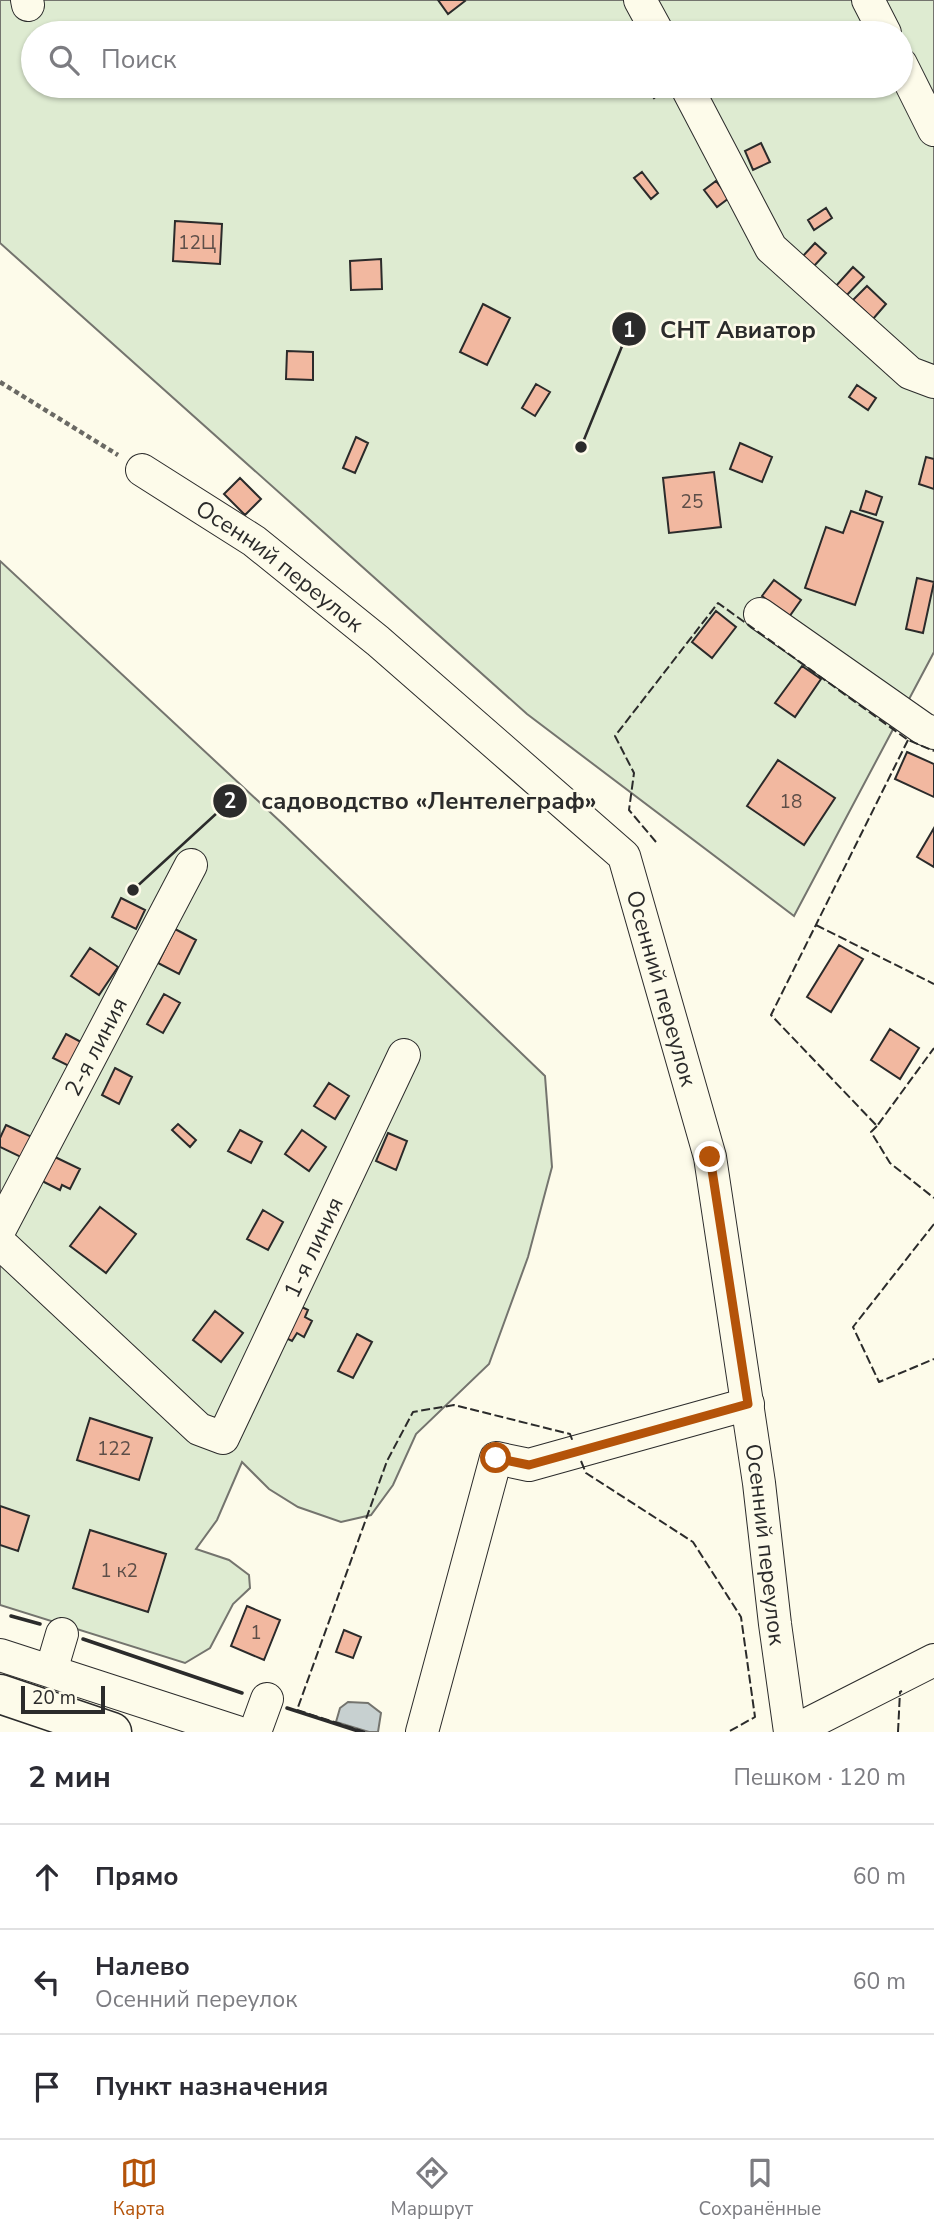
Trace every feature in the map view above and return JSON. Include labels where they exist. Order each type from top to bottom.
[{"type":"highway","points":[[0,1694],[112,1732]]},
{"type":"street","points":[[640,0],[651,21]]},
{"type":"street","points":[[868,0],[879,21]]},
{"type":"street","points":[[913,88],[934,130]]},
{"type":"street","points":[[692,98],[771,248],[910,373],[934,382]]},
{"type":"street","name":"Осенний переулок","points":[[142,470],[254,541],[378,640],[624,856],[710,1157],[748,1404],[791,1732]]},
{"type":"street","points":[[760,614],[924,729],[934,733]]},
{"type":"street","name":"2-я линия","points":[[0,1229],[191,865]]},
{"type":"street","name":"1-я линия","points":[[0,1243],[199,1429],[223,1438],[404,1055]]},
{"type":"street","points":[[422,1732],[496,1458],[529,1465],[748,1404]]},
{"type":"street","points":[[51,1671],[62,1634]]},
{"type":"street","points":[[0,1655],[237,1732]]},
{"type":"street","points":[[791,1732],[934,1660]]},
{"type":"street","points":[[256,1732],[267,1699]]},
{"type":"path","points":[[0,382],[142,470]]},
{"type":"green space","points":[[0,0],[934,0],[934,652],[794,916],[527,714],[0,243]]},
{"type":"green space","points":[[0,561],[285,826],[545,1076],[552,1167],[528,1257],[489,1364],[416,1434],[393,1485],[371,1515],[341,1522],[298,1507],[269,1489],[242,1462],[217,1520],[196,1549],[229,1560],[249,1575],[250,1588],[233,1604],[210,1648],[185,1663],[0,1605]]},
{"type":"shaded area","points":[[348,1702],[368,1703],[381,1713],[378,1732],[336,1722],[340,1708]]},
{"type":"building","points":[[438,0],[464,0],[465,1],[448,14]]},
{"type":"building","points":[[761,143],[770,162],[753,170],[745,151]]},
{"type":"building","points":[[642,172],[658,193],[651,199],[634,178]]},
{"type":"building","points":[[716,181],[729,198],[717,207],[704,190]]},
{"type":"building","points":[[826,208],[832,218],[814,230],[808,220]]},
{"type":"building","points":[[175,221],[222,224],[220,264],[173,261]]},
{"type":"building","points":[[815,243],[826,253],[814,266],[803,256]]},
{"type":"building","points":[[381,259],[382,289],[351,290],[350,261]]},
{"type":"building","points":[[853,267],[864,277],[845,297],[835,287]]},
{"type":"building","points":[[867,286],[886,304],[873,319],[853,300]]},
{"type":"building","points":[[483,304],[510,318],[487,365],[460,352]]},
{"type":"building","points":[[287,351],[313,352],[313,380],[286,379]]},
{"type":"building","points":[[536,384],[550,392],[535,416],[522,408]]},
{"type":"building","points":[[857,385],[876,398],[868,410],[849,397]]},
{"type":"building","points":[[356,437],[368,443],[355,473],[343,468]]},
{"type":"building","points":[[740,443],[772,457],[762,482],[730,469]]},
{"type":"building","points":[[926,457],[934,459],[934,489],[919,484]]},
{"type":"building","points":[[714,472],[721,527],[669,533],[663,478]]},
{"type":"building","points":[[240,478],[261,499],[245,515],[224,494]]},
{"type":"building","points":[[866,491],[882,497],[876,515],[860,510]]},
{"type":"building","points":[[851,511],[883,522],[855,605],[805,588],[826,527],[843,533]]},
{"type":"building","points":[[917,578],[934,582],[923,633],[906,629]]},
{"type":"building","points":[[774,580],[801,600],[789,617],[762,596]]},
{"type":"building","points":[[716,611],[736,627],[712,658],[692,642]]},
{"type":"building","points":[[802,666],[821,679],[795,717],[775,703]]},
{"type":"building","points":[[907,752],[934,764],[934,797],[895,779]]},
{"type":"building","points":[[778,760],[835,798],[804,845],[747,806]]},
{"type":"building","points":[[934,828],[934,867],[917,857]]},
{"type":"building","points":[[121,898],[145,910],[136,929],[112,917]]},
{"type":"building","points":[[175,929],[196,940],[179,974],[158,963]]},
{"type":"building","points":[[839,945],[863,959],[831,1012],[807,997]]},
{"type":"building","points":[[90,948],[118,967],[99,995],[71,976]]},
{"type":"building","points":[[164,994],[180,1003],[163,1033],[147,1024]]},
{"type":"building","points":[[890,1029],[919,1048],[900,1079],[871,1060]]},
{"type":"building","points":[[66,1034],[81,1042],[69,1066],[53,1058]]},
{"type":"building","points":[[115,1068],[132,1077],[119,1104],[102,1095]]},
{"type":"building","points":[[329,1083],[349,1096],[335,1119],[314,1106]]},
{"type":"building","points":[[178,1124],[196,1140],[190,1147],[172,1130]]},
{"type":"building","points":[[6,1125],[34,1138],[25,1159],[0,1147],[0,1138]]},
{"type":"building","points":[[240,1130],[262,1142],[251,1163],[228,1151]]},
{"type":"building","points":[[302,1130],[326,1147],[309,1171],[285,1154]]},
{"type":"building","points":[[388,1133],[407,1141],[396,1170],[376,1161]]},
{"type":"building","points":[[55,1157],[80,1169],[70,1189],[62,1185],[60,1190],[42,1181]]},
{"type":"building","points":[[100,1207],[136,1234],[106,1273],[70,1246]]},
{"type":"building","points":[[263,1210],[283,1222],[268,1250],[247,1239]]},
{"type":"building","points":[[292,1302],[308,1310],[305,1317],[312,1321],[304,1337],[297,1333],[292,1341],[276,1333]]},
{"type":"building","points":[[215,1311],[243,1333],[221,1362],[193,1340]]},
{"type":"building","points":[[357,1334],[372,1342],[353,1378],[338,1371]]},
{"type":"building","points":[[90,1418],[152,1438],[139,1480],[77,1460]]},
{"type":"building","points":[[0,1506],[29,1516],[18,1551],[0,1545]]},
{"type":"building","points":[[90,1530],[166,1554],[148,1612],[73,1588]]},
{"type":"building","points":[[247,1606],[280,1620],[264,1660],[231,1646]]},
{"type":"building","points":[[344,1630],[361,1637],[353,1658],[336,1652]]},
{"type":"fence","points":[[656,842],[629,810],[634,773],[615,736],[718,603],[908,740],[934,751]]},
{"type":"fence","points":[[908,740],[771,1015],[877,1126],[934,1048]]},
{"type":"fence","points":[[816,925],[934,984]]},
{"type":"fence","points":[[877,1126],[871,1132],[890,1163],[934,1198]]},
{"type":"fence","points":[[934,1224],[853,1327],[879,1382],[934,1359]]},
{"type":"fence","points":[[365,1732],[297,1710],[387,1461],[413,1412],[454,1405],[570,1434],[573,1442]]},
{"type":"fence","points":[[581,1461],[586,1473],[693,1542],[741,1617],[755,1717],[728,1732]]},
{"type":"fence","points":[[898,1732],[902,1691]]},
{"type":"wall","points":[[11,1616],[40,1624]]},
{"type":"wall","points":[[83,1639],[242,1693]]},
{"type":"wall","points":[[287,1708],[361,1732]]},
{"type":"place","name":"СНТ Авиатор","points":[[581,447]]},
{"type":"place","name":"садоводство «Лентелеграф»","points":[[133,890]]},
{"type":"route","points":[[496,1458],[529,1465],[748,1404],[710,1157]]}]
